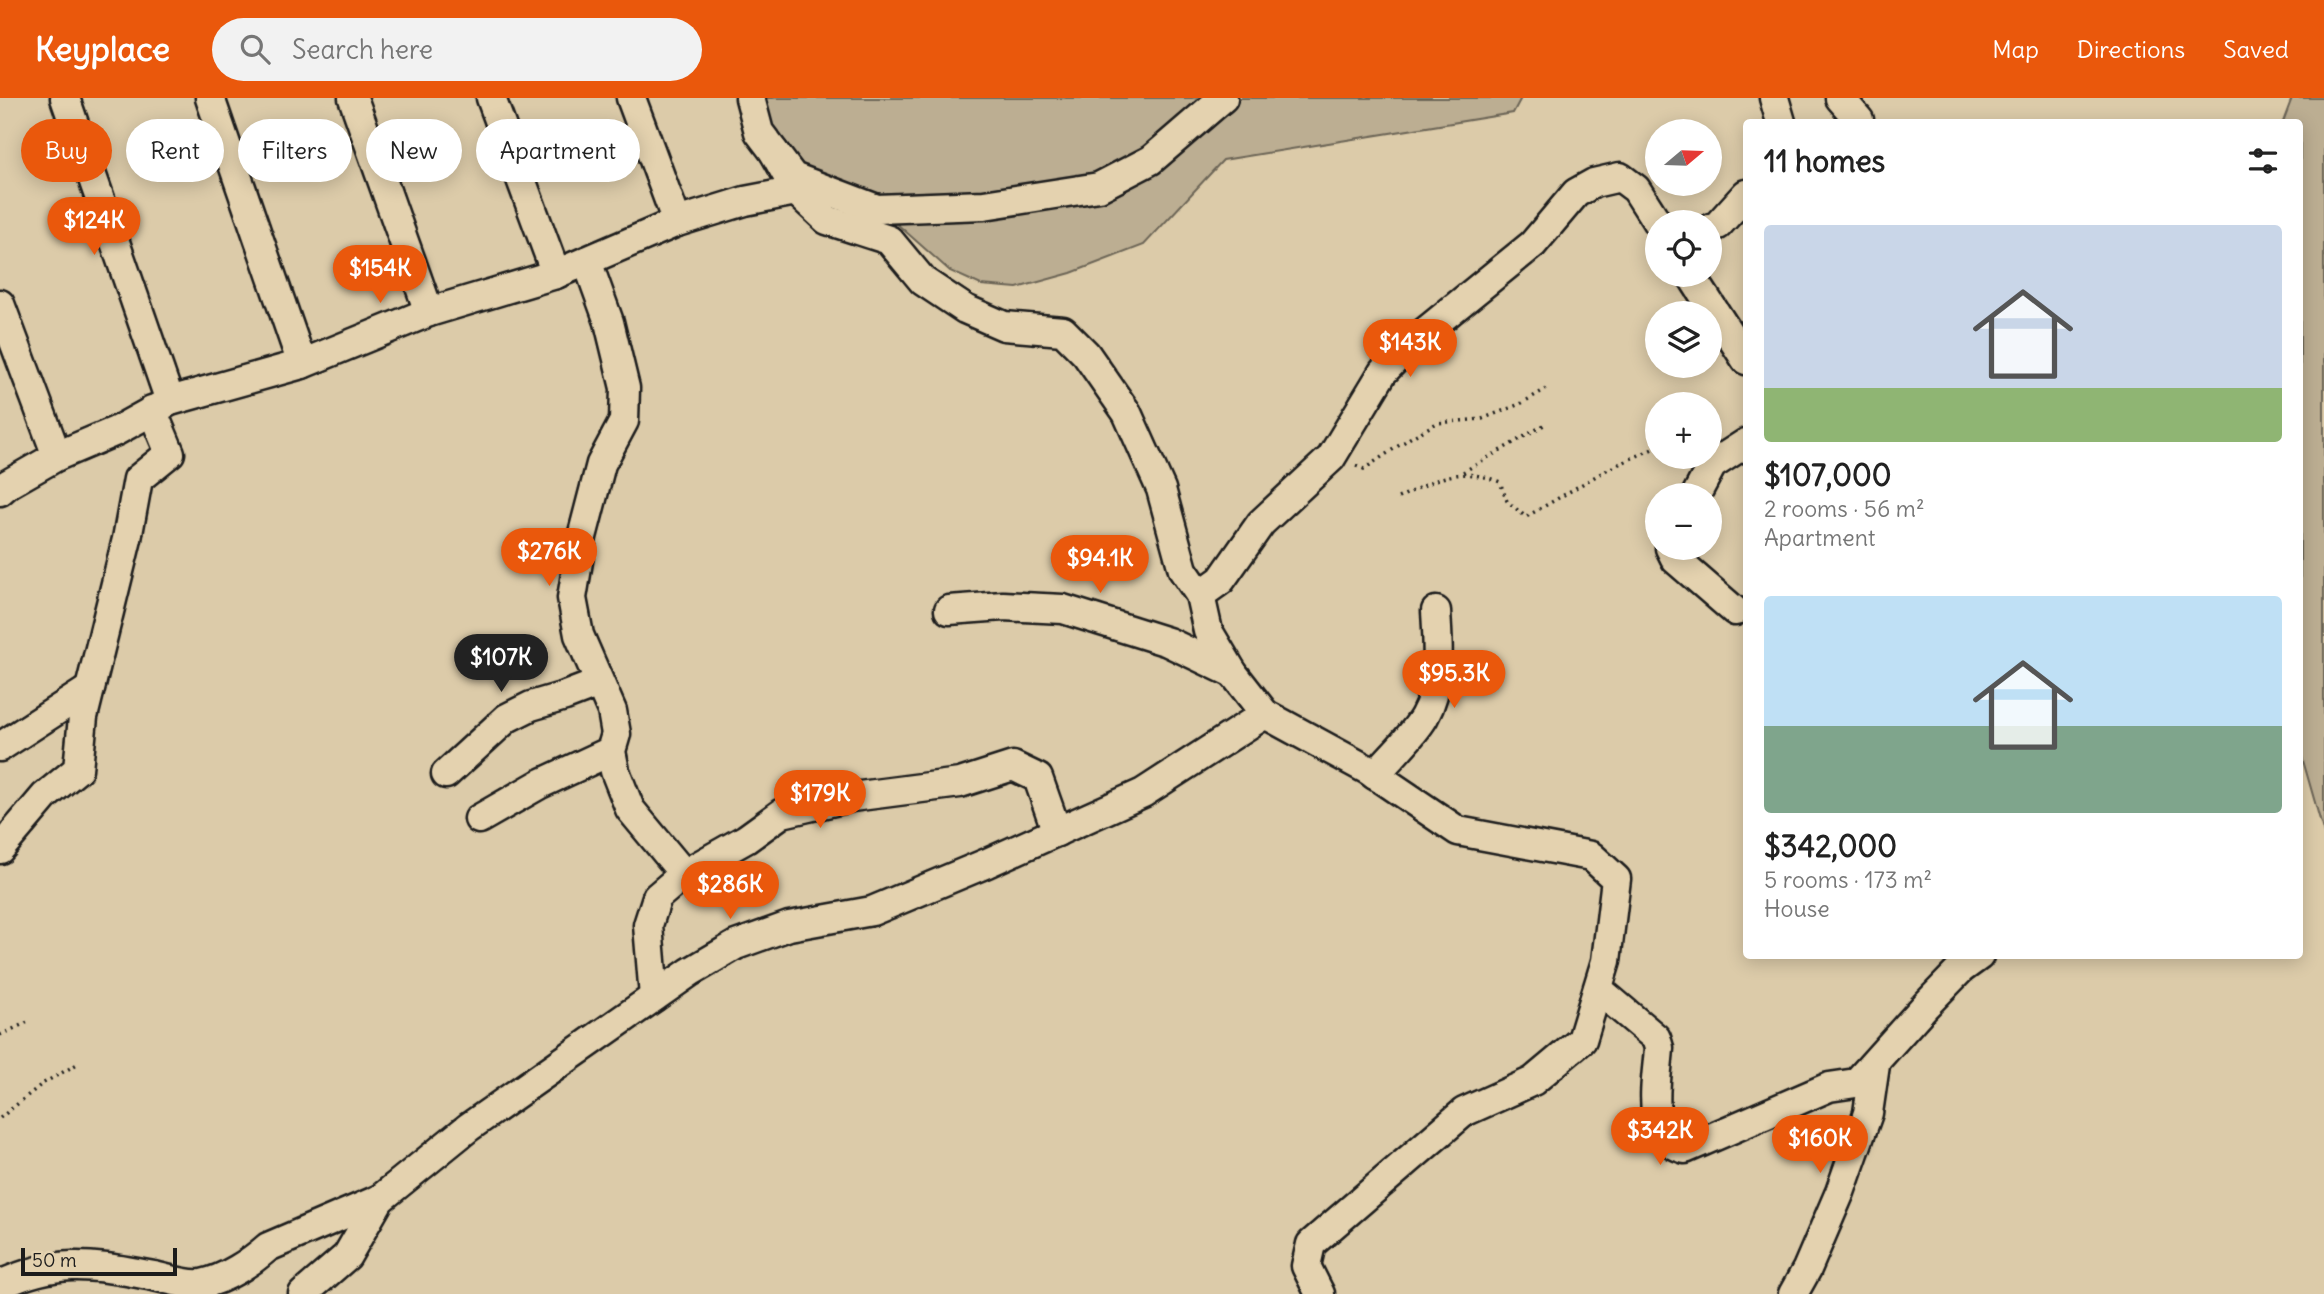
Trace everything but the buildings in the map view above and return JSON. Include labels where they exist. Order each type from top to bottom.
[{"type":"street","points":[[0,849],[45,796],[78,769],[83,717],[127,539],[138,479],[170,453],[161,405],[65,98]]},
{"type":"street","points":[[210,98],[302,364]]},
{"type":"street","points":[[352,98],[429,312]]},
{"type":"street","points":[[491,98],[556,274]]},
{"type":"street","points":[[631,98],[677,222]]},
{"type":"street","points":[[750,98],[758,132],[793,177],[877,209],[984,205],[1099,187],[1151,160],[1223,98]]},
{"type":"street","points":[[1774,98],[1779,119]]},
{"type":"street","points":[[1840,98],[1858,119]]},
{"type":"street","points":[[774,152],[796,191],[827,220],[889,240],[923,281],[965,309],[1004,326],[1063,331],[1086,354],[1127,413],[1161,489],[1183,569],[1200,596],[1208,631],[1233,673],[1265,714],[1375,775],[1458,831],[1591,856],[1616,879],[1606,961],[1582,1040],[1533,1081],[1464,1112],[1311,1244],[1306,1266],[1320,1294]]},
{"type":"street","points":[[1200,596],[1221,580],[1261,523],[1331,458],[1383,372],[1410,344],[1533,244],[1576,193],[1594,183],[1620,177],[1636,189],[1649,210]]},
{"type":"street","points":[[0,491],[57,457],[116,431],[161,405],[302,364],[429,312],[556,274],[677,222],[745,201],[796,191]]},
{"type":"street","points":[[1722,221],[1743,197]]},
{"type":"street","points":[[587,261],[608,322],[625,388],[624,421],[601,464],[582,537],[572,598],[579,635],[612,711],[616,734],[611,751],[615,771],[630,809],[684,874]]},
{"type":"street","points":[[1699,287],[1743,355]]},
{"type":"street","points":[[0,304],[57,457]]},
{"type":"street","points":[[1702,483],[1712,465],[1743,445]]},
{"type":"street","points":[[1676,560],[1735,611]]},
{"type":"street","points":[[949,610],[1003,606],[1063,609],[1168,642],[1233,673]]},
{"type":"street","points":[[1375,775],[1423,718],[1433,696],[1438,659],[1436,611]]},
{"type":"street","points":[[446,774],[507,719],[531,706],[599,682]]},
{"type":"street","points":[[0,747],[89,690]]},
{"type":"street","points":[[0,1285],[49,1267],[87,1264],[200,1284],[220,1277],[254,1260],[268,1247],[380,1199],[469,1127],[690,972],[736,945],[789,926],[872,911],[1057,832],[1143,793],[1265,714]]},
{"type":"street","points":[[479,819],[540,784],[611,751]]},
{"type":"street","points":[[654,997],[648,925],[657,897],[684,874],[746,839],[782,813],[852,797],[960,783],[1013,766],[1038,778],[1057,832]]},
{"type":"street","points":[[1598,989],[1656,1038],[1659,1048],[1656,1115],[1662,1134],[1673,1146],[1685,1149],[1829,1087],[1856,1083],[1875,1065],[1926,1005],[1961,969],[1975,959]]},
{"type":"street","points":[[1793,1294],[1807,1269],[1840,1192],[1868,1113],[1875,1065]]},
{"type":"street","points":[[303,1294],[347,1256],[380,1199]]},
{"type":"path","points":[[1331,458],[1364,469],[1409,438],[1437,423],[1482,419],[1520,404],[1546,389]]},
{"type":"path","points":[[1398,498],[1437,479],[1461,473],[1544,425]]},
{"type":"path","points":[[1461,473],[1484,476],[1500,482],[1507,501],[1526,517],[1608,469],[1645,452]]},
{"type":"path","points":[[0,1035],[30,1021]]},
{"type":"path","points":[[0,1118],[42,1084],[79,1063]]},
{"type":"shaded area","points":[[750,98],[1521,98],[1513,113],[1223,160],[1144,245],[1071,273],[1017,288],[981,285],[950,271],[895,222],[793,177]]},
{"type":"shaded area","points":[[2292,98],[2324,98],[2324,834],[2303,760],[2303,119],[2284,119]]}]
